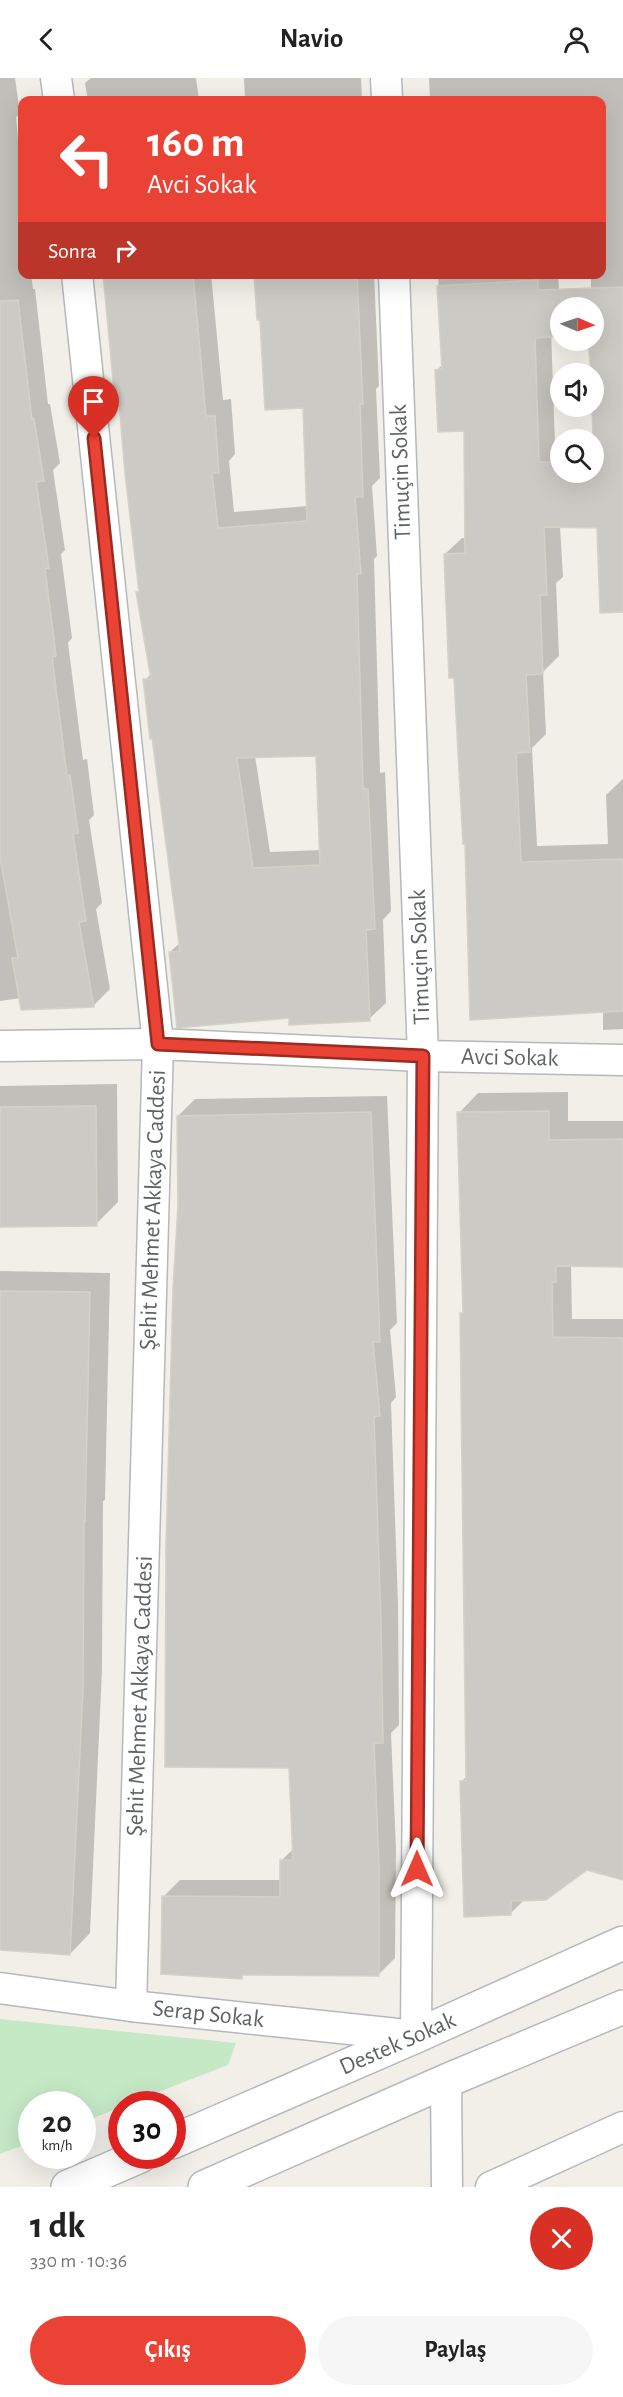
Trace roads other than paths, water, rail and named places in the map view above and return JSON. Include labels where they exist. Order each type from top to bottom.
[{"type":"street","points":[[57,78],[59,96]]},
{"type":"street","points":[[386,78],[387,96]]},
{"type":"street","name":"Şehit Mehmet Akkaya Caddesi","points":[[78,279],[158,1044],[131,2006]]},
{"type":"street","name":"Timuçin Sokak","points":[[394,279],[423,1056],[416,2036]]},
{"type":"street","name":"Avci Sokak","points":[[0,1046],[158,1044],[423,1056],[623,1060]]},
{"type":"street","name":"Destek Sokak","points":[[186,2136],[623,1943]]},
{"type":"street","name":"Serap Sokak","points":[[0,1988],[131,2006],[416,2036]]},
{"type":"street","points":[[205,2187],[446,2080],[623,2007]]},
{"type":"street","points":[[446,2080],[447,2187]]},
{"type":"street","points":[[491,2187],[623,2127]]},
{"type":"street","points":[[68,2187],[110,2169]]}]
